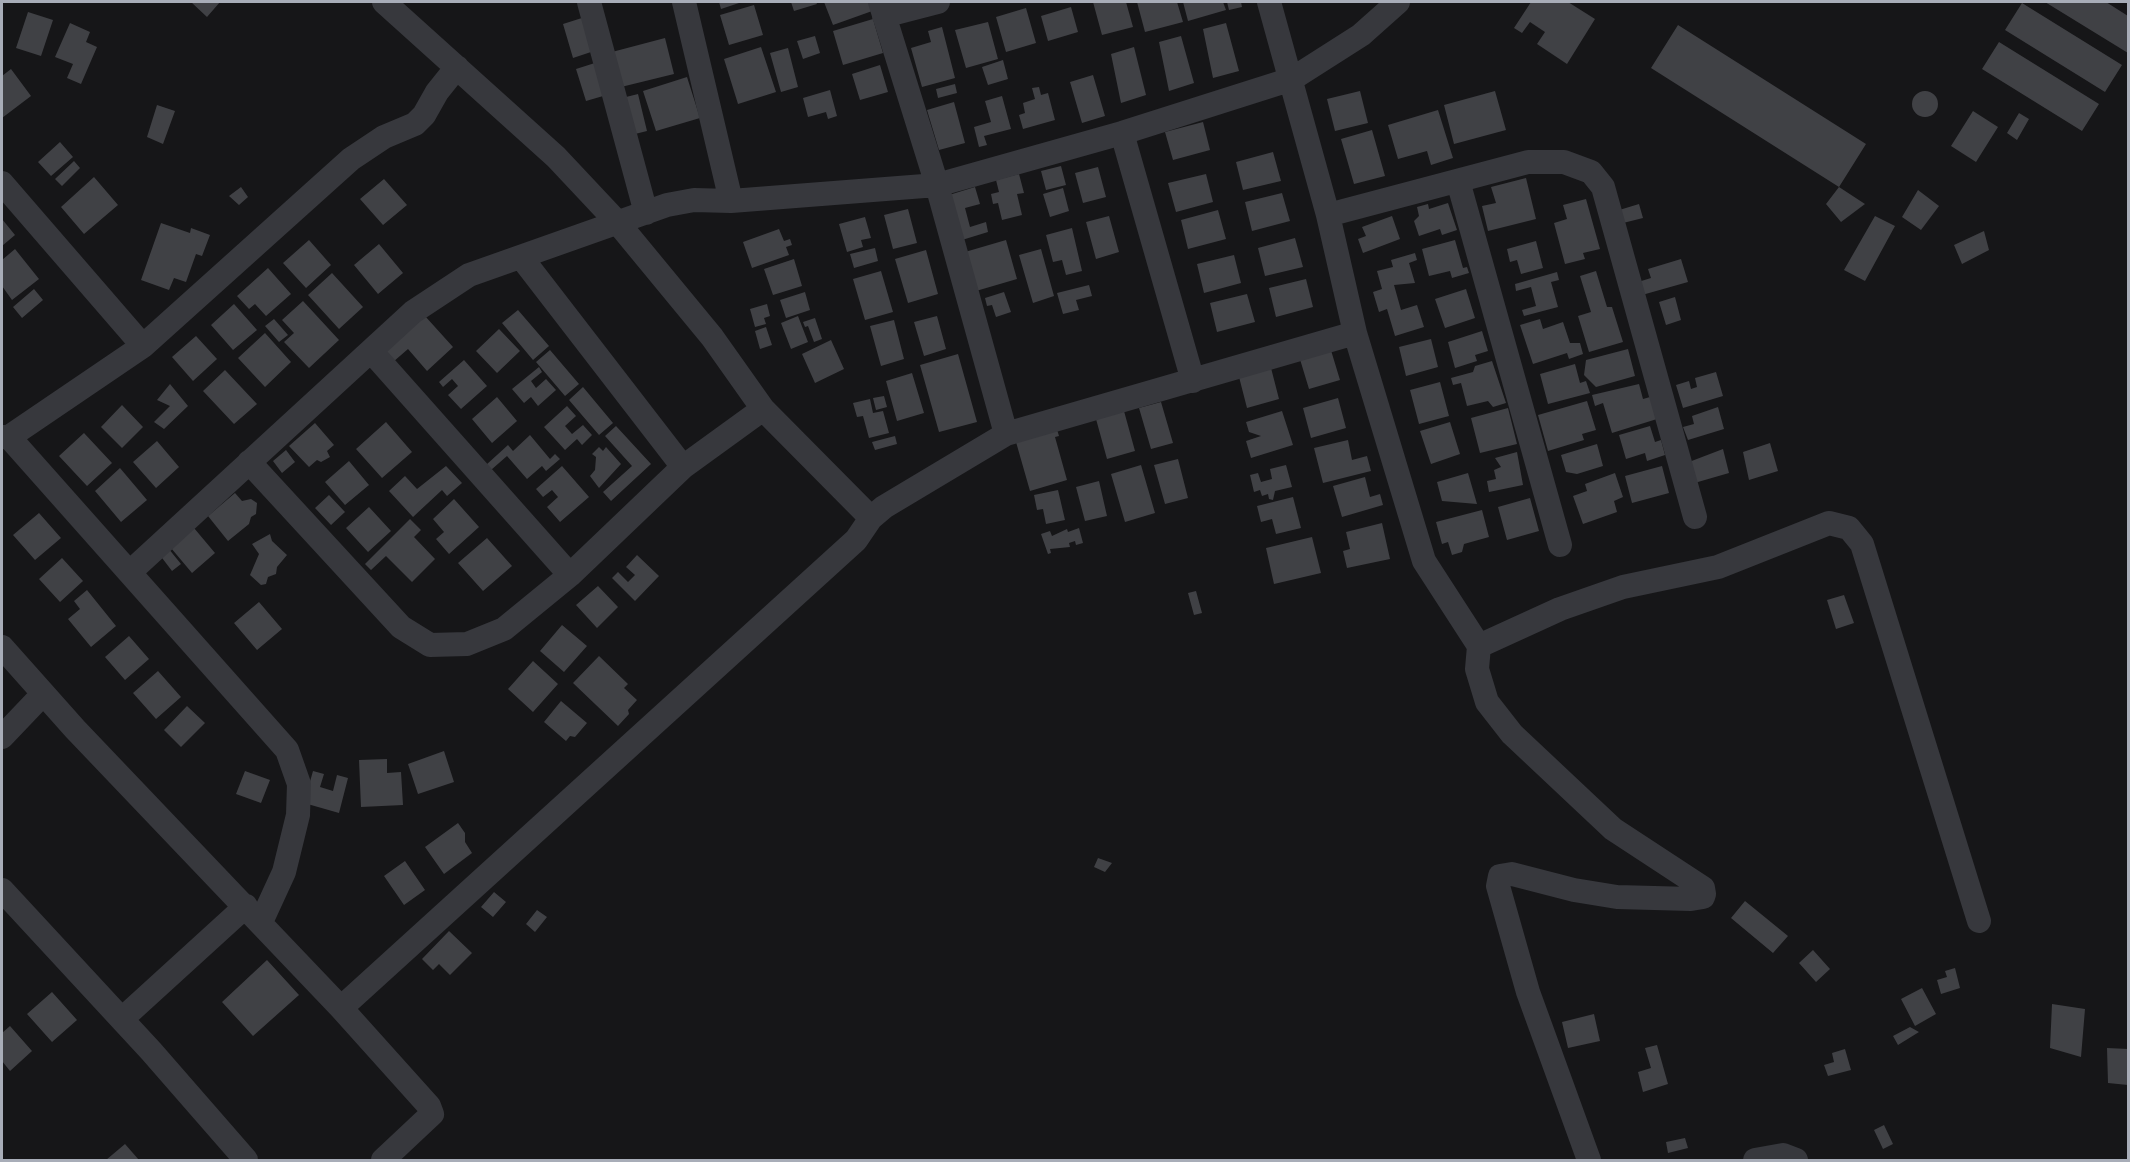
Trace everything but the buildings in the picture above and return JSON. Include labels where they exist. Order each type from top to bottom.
[{"type":"street","points":[[384,2],[556,157],[618,223],[712,337],[763,409],[871,518]]},
{"type":"street","points":[[589,2],[646,213]]},
{"type":"street","points":[[684,2],[731,201]]},
{"type":"street","points":[[938,2],[882,9],[936,185],[1006,434]]},
{"type":"street","points":[[1269,2],[1328,215],[1355,333],[1424,561],[1479,646],[1477,669],[1487,702],[1512,734],[1613,830],[1703,888],[1703,897],[1691,899],[1617,897],[1574,890],[1512,874],[1500,876],[1497,886],[1528,992],[1589,1161]]},
{"type":"street","points":[[130,572],[413,312],[469,275],[646,213],[694,200],[731,201],[936,185],[1122,133],[1292,79],[1361,34],[1398,2]]},
{"type":"street","points":[[122,1019],[254,914],[284,872],[292,845],[299,784],[293,764],[275,734],[5,437],[143,346],[351,159],[384,137],[415,124],[424,115],[437,92],[457,67]]},
{"type":"street","points":[[1122,133],[1193,381]]},
{"type":"street","points":[[1328,215],[1528,162],[1564,162],[1591,172],[1603,187],[1695,517]]},
{"type":"street","points":[[1458,181],[1560,545]]},
{"type":"street","points":[[2,183],[143,346]]},
{"type":"street","points":[[521,257],[682,467]]},
{"type":"street","points":[[341,1008],[856,540],[871,518],[884,507],[1006,434],[1355,333]]},
{"type":"street","points":[[371,351],[570,575]]},
{"type":"street","points":[[249,462],[402,627],[430,645],[467,644],[504,629],[570,575],[682,467],[763,409]]},
{"type":"street","points":[[1479,646],[1560,609],[1623,587],[1718,567],[1829,523],[1849,528],[1862,544],[1979,921]]},
{"type":"street","points":[[2,647],[254,914],[429,1106],[432,1114],[383,1161]]},
{"type":"street","points":[[2,737],[44,694]]},
{"type":"street","points":[[2,890],[122,1019],[246,1161]]},
{"type":"street","points":[[1755,1161],[1783,1155],[1796,1161]]}]
